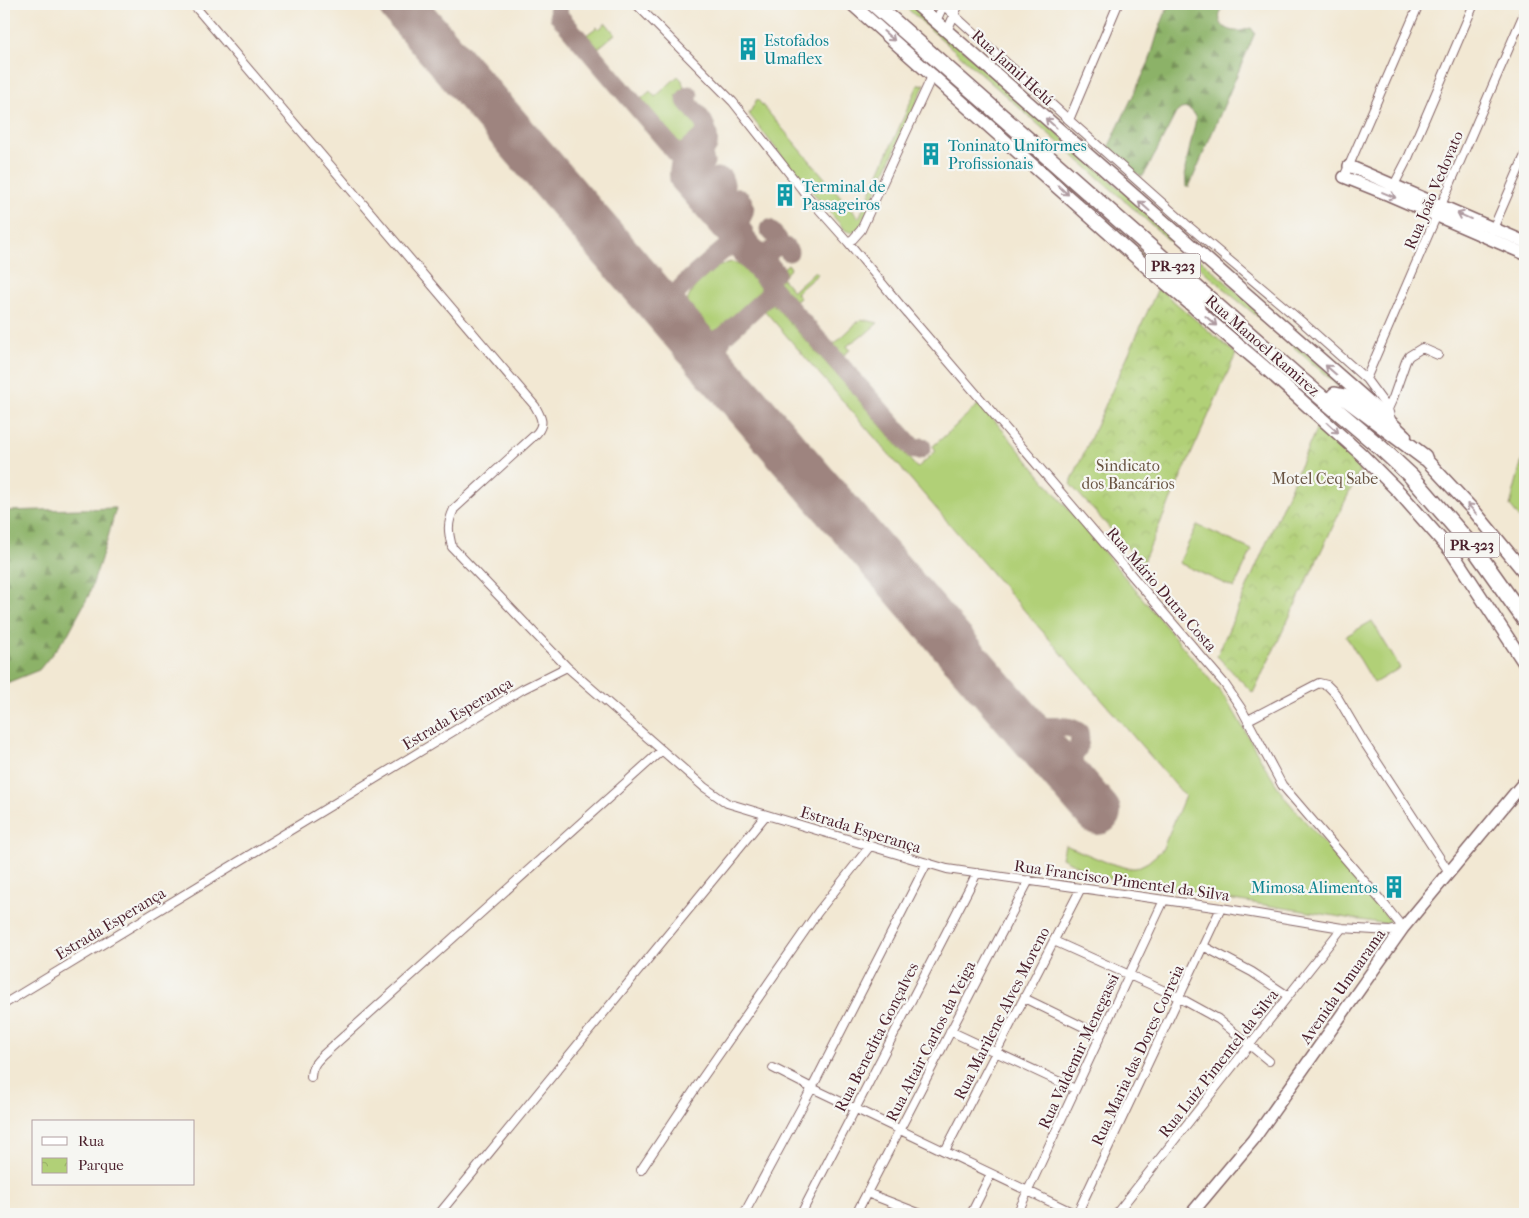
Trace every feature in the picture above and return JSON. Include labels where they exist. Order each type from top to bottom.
[{"type":"highway","name":"PR-323","points":[[874,4],[1412,476],[1476,551],[1525,620]]},
{"type":"highway","name":"PR-323","points":[[890,4],[1411,464],[1482,542],[1525,605]]},
{"type":"highway","points":[[1127,226],[1133,238],[1192,300],[1197,308]]},
{"type":"highway","points":[[1335,395],[1344,397],[1424,457]]},
{"type":"main road","name":"Rua Manoel Ramirez","points":[[852,4],[933,74],[1149,269],[1197,308],[1341,435],[1398,492],[1451,551],[1525,664]]},
{"type":"main road","name":"Rua Jamil Helú","points":[[916,4],[1392,424],[1475,512],[1525,573]]},
{"type":"street","points":[[193,4],[522,391],[541,416],[543,422],[537,433],[454,509],[448,531],[452,547],[567,667]]},
{"type":"street","name":"Rua Mário Dutra Costa","points":[[636,4],[733,102],[808,197],[1224,683],[1248,720],[1282,785],[1403,928]]},
{"type":"street","points":[[936,21],[943,4],[1186,224],[1301,321],[1366,379],[1388,408],[1392,424]]},
{"type":"street","points":[[947,31],[959,4]]},
{"type":"street","points":[[1069,120],[1118,4]]},
{"type":"street","points":[[1419,4],[1344,178],[1439,211],[1491,233],[1525,242]]},
{"type":"street","points":[[1394,186],[1408,158],[1474,4]]},
{"type":"street","name":"Rua João Vedovato","points":[[1366,379],[1525,11]]},
{"type":"street","points":[[848,242],[858,235],[861,230],[933,74]]},
{"type":"street","points":[[1491,233],[1525,155]]},
{"type":"street","points":[[1348,166],[1394,186],[1439,211]]},
{"type":"street","points":[[1491,233],[1525,254]]},
{"type":"street","points":[[1388,408],[1409,356],[1422,348],[1438,355]]},
{"type":"street","name":"Estrada Esperança","points":[[4,1004],[514,694],[567,667],[704,787],[727,803],[927,863]]},
{"type":"street","points":[[1248,720],[1319,683],[1327,685],[1335,694],[1362,739],[1449,872]]},
{"type":"street","points":[[312,1077],[311,1071],[315,1063],[323,1055],[662,750]]},
{"type":"street","name":"Avenida Umuarama","points":[[1191,1214],[1253,1140],[1403,928],[1525,781]]},
{"type":"street","points":[[439,1214],[766,815]]},
{"type":"street","points":[[641,1170],[818,912],[870,846]]},
{"type":"street","points":[[744,1214],[812,1088],[927,863]]},
{"type":"street","name":"Rua Francisco Pimentel da Silva","points":[[927,863],[948,869],[1221,908],[1342,928],[1390,932],[1403,928]]},
{"type":"street","name":"Rua Benedita Gonçalves","points":[[801,1214],[977,873]]},
{"type":"street","name":"Rua Altair Carlos da Veiga","points":[[856,1214],[1029,880]]},
{"type":"street","name":"Rua Marilene Alves Moreno","points":[[945,1151],[1081,888]]},
{"type":"street","name":"Rua Valdemir Menegassi","points":[[1017,1214],[1164,900]]},
{"type":"street","name":"Rua Maria das Dores Correia","points":[[1076,1214],[1221,908]]},
{"type":"street","name":"Rua Luiz Pimentel da Silva","points":[[1116,1214],[1342,928]]},
{"type":"street","points":[[1054,941],[1178,997],[1218,1019],[1269,1061]]},
{"type":"street","points":[[1203,946],[1252,972],[1288,996]]},
{"type":"street","points":[[1024,998],[1100,1035]]},
{"type":"street","points":[[950,1031],[1075,1089]]},
{"type":"street","points":[[772,1068],[1076,1214]]},
{"type":"street","points":[[971,1214],[991,1174]]},
{"type":"street","points":[[867,1192],[916,1213]]},
{"type":"green space","points":[[857,4],[866,4],[1056,172],[1176,286]]},
{"type":"green space","points":[[902,4],[911,4],[1356,397],[1345,392],[1231,295]]},
{"type":"green space","points":[[1169,4],[1193,8],[1196,4],[1227,4],[1221,12],[1220,21],[1222,25],[1235,31],[1251,28],[1255,33],[1189,187],[1186,187],[1185,169],[1196,119],[1192,111],[1187,108],[1181,109],[1176,113],[1143,176],[1140,176],[1107,150],[1149,62]]},
{"type":"green space","points":[[606,23],[615,34],[596,50],[585,36]]},
{"type":"green space","points":[[678,76],[682,80],[684,89],[676,96],[703,128],[682,149],[639,101],[650,91],[655,97]]},
{"type":"green space","points":[[925,84],[860,227],[853,232],[845,230],[784,159],[749,114],[757,99],[859,218],[918,85]]},
{"type":"green space","points":[[732,262],[748,269],[767,291],[711,340],[691,316],[687,302],[696,286],[705,277],[721,266]]},
{"type":"green space","points":[[788,264],[791,268],[782,278],[793,291],[815,271],[818,274],[796,293],[800,298],[793,304],[770,280]]},
{"type":"green space","name":"Sindicato dos Bancários","points":[[1158,288],[1236,354],[1142,564],[1070,484]]},
{"type":"green space","points":[[772,303],[917,468],[936,451],[933,446],[980,403],[1227,700],[1286,799],[1390,920],[1386,924],[1138,885],[1097,876],[1062,858],[1065,845],[1106,862],[1128,868],[1136,868],[1148,862],[1162,850],[1185,796],[765,311],[765,306]]},
{"type":"green space","points":[[861,319],[878,323],[863,336],[847,346],[850,350],[839,359],[830,348]]},
{"type":"green space","name":"Motel Ceq Sabe","points":[[1317,427],[1362,466],[1253,693],[1217,656]]},
{"type":"green space","points":[[1525,448],[1525,525],[1510,506]]},
{"type":"green space","points":[[116,508],[89,595],[68,634],[39,670],[4,684],[4,511]]},
{"type":"green space","points":[[1197,525],[1252,550],[1234,588],[1179,563]]},
{"type":"green space","points":[[1372,621],[1400,668],[1374,683],[1346,636]]},
{"type":"taxiway","points":[[558,7],[559,16],[776,272]]},
{"type":"taxiway","points":[[689,95],[686,101],[706,126],[708,146]]},
{"type":"taxiway","points":[[677,324],[672,311],[672,304],[677,292],[728,246],[730,242],[729,238],[680,182],[678,175],[681,159],[684,154],[704,135]]},
{"type":"taxiway","points":[[696,168],[701,167],[705,162],[703,156],[699,154]]},
{"type":"taxiway","points":[[701,201],[708,199],[725,184],[723,178],[717,177],[712,180],[711,185]]},
{"type":"taxiway","points":[[713,211],[723,208],[737,197],[741,200],[745,209],[739,222]]},
{"type":"taxiway","points":[[769,229],[778,239],[778,245]]},
{"type":"taxiway","points":[[722,231],[729,231],[734,236],[735,241],[728,246],[733,245],[738,249],[915,450],[919,450],[922,447]]},
{"type":"taxiway","points":[[754,265],[778,245],[785,247],[789,252]]},
{"type":"taxiway","points":[[648,290],[663,295],[678,291]]},
{"type":"taxiway","points":[[712,364],[716,349],[724,336],[774,290]]},
{"type":"taxiway","points":[[693,343],[710,343],[724,336]]},
{"type":"taxiway","points":[[1020,721],[1035,726],[1066,727],[1079,732],[1080,738],[1076,753],[1060,769]]},
{"type":"runway","points":[[401,4],[1098,812]]},
{"type":"place","name":"Estofados Umaflex","points":[[748,49]]},
{"type":"place","name":"Toninato Uniformes Profissionais","points":[[931,154]]},
{"type":"place","name":"Terminal de Passageiros","points":[[785,195]]},
{"type":"place","name":"Mimosa Alimentos","points":[[1394,887]]}]
